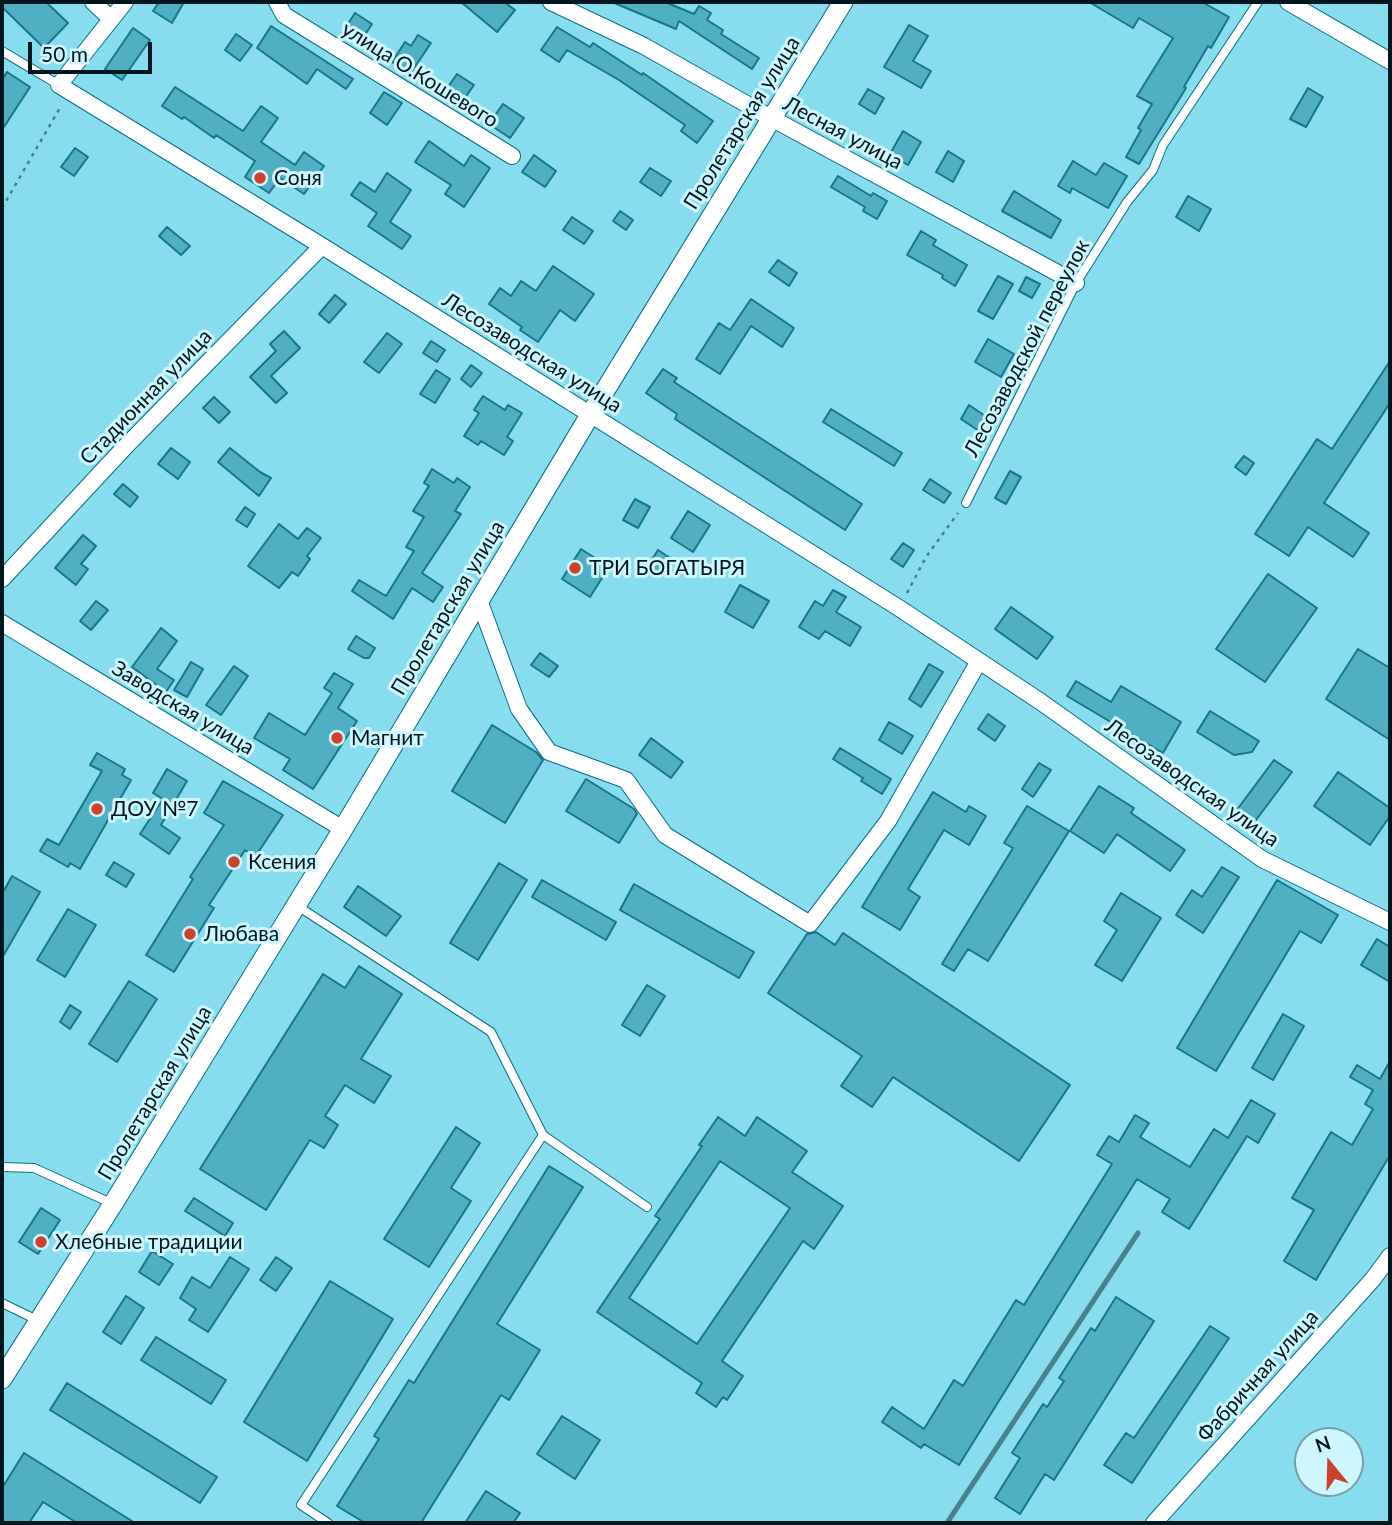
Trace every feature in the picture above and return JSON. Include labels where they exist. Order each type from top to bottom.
[{"type":"street","points":[[93,2],[111,19]]},
{"type":"street","points":[[64,88],[125,2]]},
{"type":"street","name":"улица О.Кошевого","points":[[277,2],[284,15],[512,156]]},
{"type":"street","name":"Лесная улица","points":[[551,2],[644,46],[1076,283]]},
{"type":"street","name":"Пролетарская улица","points":[[2,1379],[113,1204],[343,829],[590,415],[844,2]]},
{"type":"street","points":[[1288,2],[1390,61]]},
{"type":"street","name":"Лесозаводская улица","points":[[64,88],[322,246],[899,608],[1262,859],[1390,922]]},
{"type":"street","name":"Стадионная улица","points":[[2,579],[124,448],[322,246]]},
{"type":"street","points":[[479,600],[519,709],[549,752],[626,780],[665,835],[810,924],[888,821],[979,661]]},
{"type":"street","name":"Заводская улица","points":[[2,623],[343,829]]},
{"type":"street","name":"Фабричная улица","points":[[1154,1523],[1373,1279],[1390,1256]]},
{"type":"lane","name":"Лесозаводской переулок","points":[[966,503],[1076,283],[1127,202],[1153,170],[1163,145],[1258,2]]},
{"type":"lane","points":[[2,51],[64,88]]},
{"type":"lane","points":[[296,905],[491,1032],[543,1135],[647,1207]]},
{"type":"lane","points":[[328,1523],[301,1504],[543,1135]]},
{"type":"lane","points":[[2,1167],[34,1168],[113,1204]]},
{"type":"lane","points":[[2,1303],[39,1321]]},
{"type":"path","points":[[2,208],[64,88]]},
{"type":"path","points":[[899,608],[926,557],[966,503]]},
{"type":"building","points":[[2,2],[46,2],[68,23],[44,48],[2,7]]},
{"type":"building","points":[[159,2],[184,2],[172,23],[153,11]]},
{"type":"building","points":[[461,2],[504,2],[515,10],[497,32]]},
{"type":"building","points":[[612,2],[665,2],[694,14],[699,6],[711,13],[707,20],[723,30],[721,34],[759,58],[752,69],[679,21],[676,29]]},
{"type":"building","points":[[1089,2],[1202,2],[1229,17],[1211,48],[1208,46],[1184,87],[1186,88],[1139,164],[1126,157],[1152,104],[1137,96],[1173,38],[1139,18],[1133,28]]},
{"type":"building","points":[[355,13],[372,24],[359,44],[342,33]]},
{"type":"building","points":[[909,25],[928,36],[913,61],[931,71],[921,88],[884,67]]},
{"type":"building","points":[[271,26],[353,79],[346,89],[317,69],[307,84],[257,48]]},
{"type":"building","points":[[557,27],[590,47],[593,43],[642,75],[643,73],[713,121],[697,143],[681,131],[685,125],[619,80],[567,50],[559,62],[541,50]]},
{"type":"building","points":[[133,28],[150,40],[122,80],[105,69]]},
{"type":"building","points":[[236,34],[252,45],[240,61],[225,50]]},
{"type":"building","points":[[418,35],[431,43],[410,74],[392,62],[405,42],[411,46]]},
{"type":"building","points":[[7,72],[30,87],[2,130],[2,80]]},
{"type":"building","points":[[457,74],[474,85],[460,105],[443,94]]},
{"type":"building","points":[[175,87],[243,131],[261,106],[278,118],[261,142],[295,165],[304,152],[324,166],[304,194],[280,178],[269,193],[245,177],[255,161],[216,135],[214,138],[184,117],[182,119],[162,106]]},
{"type":"building","points":[[1308,88],[1323,97],[1306,127],[1290,119]]},
{"type":"building","points":[[868,89],[884,98],[875,114],[859,104]]},
{"type":"building","points":[[384,92],[402,103],[387,125],[370,113]]},
{"type":"building","points":[[503,104],[524,118],[510,138],[489,124]]},
{"type":"building","points":[[903,131],[921,142],[908,165],[890,154]]},
{"type":"building","points":[[429,141],[464,166],[471,155],[490,168],[464,207],[445,194],[451,185],[415,162]]},
{"type":"building","points":[[75,148],[88,157],[74,176],[61,167]]},
{"type":"building","points":[[948,151],[964,161],[953,182],[936,172]]},
{"type":"building","points":[[534,155],[556,171],[545,187],[522,172]]},
{"type":"building","points":[[1073,161],[1096,175],[1104,163],[1127,176],[1108,208],[1072,188],[1070,193],[1058,186]]},
{"type":"building","points":[[650,168],[671,181],[661,196],[640,182]]},
{"type":"building","points":[[387,173],[411,190],[390,222],[411,236],[402,249],[368,226],[377,213],[351,195],[360,182],[375,192]]},
{"type":"building","points":[[838,176],[871,196],[873,193],[887,201],[877,219],[863,211],[865,207],[831,187]]},
{"type":"building","points":[[1014,191],[1061,220],[1051,238],[1002,211]]},
{"type":"building","points":[[1188,196],[1211,209],[1199,231],[1176,217]]},
{"type":"building","points":[[620,211],[633,220],[626,230],[613,221]]},
{"type":"building","points":[[572,217],[593,231],[584,244],[563,230]]},
{"type":"building","points":[[167,227],[190,246],[181,255],[159,236]]},
{"type":"building","points":[[921,231],[936,240],[933,245],[967,265],[955,286],[942,278],[943,275],[907,255]]},
{"type":"building","points":[[778,260],[797,273],[789,286],[769,272]]},
{"type":"building","points":[[553,266],[594,294],[575,321],[560,310],[538,342],[489,304],[500,288],[511,296],[521,281],[536,291]]},
{"type":"building","points":[[998,276],[1013,284],[993,319],[978,311]]},
{"type":"building","points":[[1026,277],[1040,284],[1032,298],[1019,291]]},
{"type":"building","points":[[335,295],[346,304],[329,323],[319,314]]},
{"type":"building","points":[[751,299],[794,328],[782,347],[751,326],[720,374],[696,359],[719,323],[730,330]]},
{"type":"building","points":[[284,331],[300,348],[271,376],[287,393],[276,403],[250,377],[276,351],[270,344]]},
{"type":"building","points":[[387,333],[402,344],[379,373],[364,362]]},
{"type":"building","points":[[988,339],[1014,354],[1001,377],[975,362]]},
{"type":"building","points":[[431,341],[445,350],[437,362],[423,353]]},
{"type":"building","points":[[1390,361],[1390,403],[1324,503],[1369,533],[1353,557],[1308,527],[1289,556],[1255,534],[1317,439],[1332,449]]},
{"type":"building","points":[[471,365],[482,373],[471,387],[461,379]]},
{"type":"building","points":[[663,369],[677,378],[674,382],[862,504],[845,530],[675,419],[677,414],[646,393]]},
{"type":"building","points":[[436,370],[450,379],[435,403],[420,394]]},
{"type":"building","points":[[483,396],[505,410],[508,405],[522,413],[507,437],[513,441],[504,455],[481,441],[478,445],[464,436],[479,413],[474,410]]},
{"type":"building","points":[[214,397],[230,412],[219,423],[203,408]]},
{"type":"building","points":[[969,405],[988,418],[979,431],[961,419]]},
{"type":"building","points":[[831,409],[902,453],[894,466],[823,422]]},
{"type":"building","points":[[171,448],[190,462],[178,479],[158,464]]},
{"type":"building","points":[[230,448],[271,478],[259,496],[218,462]]},
{"type":"building","points":[[1244,456],[1254,463],[1246,475],[1235,467]]},
{"type":"building","points":[[432,469],[454,483],[457,478],[470,487],[455,511],[461,514],[422,573],[443,587],[433,602],[412,588],[393,619],[352,591],[359,580],[386,596],[414,551],[406,547],[424,517],[413,511],[429,486],[424,483]]},
{"type":"building","points":[[1010,471],[1021,477],[1006,504],[995,498]]},
{"type":"building","points":[[930,479],[951,493],[944,503],[923,490]]},
{"type":"building","points":[[123,484],[138,497],[130,507],[114,494]]},
{"type":"building","points":[[635,499],[650,507],[638,528],[623,520]]},
{"type":"building","points":[[245,507],[255,514],[247,527],[236,520]]},
{"type":"building","points":[[688,511],[710,525],[693,552],[671,538]]},
{"type":"building","points":[[279,524],[298,539],[307,528],[321,538],[307,556],[310,559],[298,576],[292,572],[279,588],[248,566]]},
{"type":"building","points":[[83,535],[96,546],[81,564],[88,569],[76,585],[55,568]]},
{"type":"building","points":[[903,543],[914,550],[903,567],[891,559]]},
{"type":"building","points":[[581,549],[609,567],[590,597],[562,579]]},
{"type":"building","points":[[658,550],[670,558],[659,575],[647,567]]},
{"type":"building","points":[[1268,574],[1317,608],[1265,682],[1216,649]]},
{"type":"building","points":[[740,585],[769,601],[753,628],[725,612]]},
{"type":"building","points":[[833,590],[846,597],[836,612],[861,627],[850,646],[825,631],[819,639],[799,627],[815,601],[823,606]]},
{"type":"building","points":[[96,601],[108,610],[91,630],[80,621]]},
{"type":"building","points":[[1011,607],[1053,637],[1037,659],[995,629]]},
{"type":"building","points":[[161,628],[177,641],[157,669],[174,680],[166,692],[132,667]]},
{"type":"building","points":[[356,636],[375,648],[369,658],[348,649]]},
{"type":"building","points":[[1358,649],[1390,668],[1390,740],[1326,699]]},
{"type":"building","points":[[540,653],[558,666],[549,677],[531,665]]},
{"type":"building","points":[[191,662],[203,669],[187,697],[174,690]]},
{"type":"building","points":[[929,664],[943,672],[921,707],[909,699]]},
{"type":"building","points":[[234,666],[248,676],[221,715],[206,705]]},
{"type":"building","points":[[334,673],[353,684],[338,708],[357,721],[313,789],[283,770],[290,759],[254,738],[269,713],[305,735],[332,693],[324,688]]},
{"type":"building","points":[[1076,681],[1111,702],[1121,686],[1181,722],[1163,753],[1067,696]]},
{"type":"building","points":[[1210,711],[1259,741],[1252,752],[1234,755],[1197,732]]},
{"type":"building","points":[[988,714],[1005,726],[995,741],[978,729]]},
{"type":"building","points":[[889,722],[913,736],[902,754],[879,740]]},
{"type":"building","points":[[492,725],[536,752],[543,760],[505,823],[452,791]]},
{"type":"building","points":[[651,738],[683,762],[671,778],[639,755]]},
{"type":"building","points":[[840,748],[891,779],[882,794],[833,759]]},
{"type":"building","name":"ДОУ №7","points":[[97,753],[125,769],[122,775],[131,780],[80,869],[70,863],[68,867],[40,851],[47,839],[59,845],[102,771],[90,765]]},
{"type":"building","points":[[1274,760],[1292,772],[1253,824],[1236,811]]},
{"type":"building","points":[[1039,763],[1051,770],[1033,797],[1022,789]]},
{"type":"building","points":[[167,769],[187,781],[161,825],[180,838],[169,854],[140,834],[163,799],[153,793]]},
{"type":"building","points":[[1338,772],[1390,808],[1390,816],[1370,845],[1314,806]]},
{"type":"building","points":[[586,779],[634,809],[637,814],[619,843],[566,811]]},
{"type":"building","points":[[223,781],[283,815],[255,857],[245,850],[209,905],[214,908],[174,972],[146,955],[193,879],[190,877],[224,825],[204,813]]},
{"type":"building","points":[[1099,786],[1134,808],[1131,813],[1185,850],[1170,871],[1117,834],[1104,853],[1070,831]]},
{"type":"building","points":[[933,792],[966,812],[969,806],[986,816],[969,845],[944,830],[908,889],[920,897],[900,930],[862,907]]},
{"type":"building","points":[[1027,806],[1069,831],[988,961],[968,949],[954,971],[942,964],[1013,848],[1004,843]]},
{"type":"building","points":[[114,862],[134,874],[126,887],[106,875]]},
{"type":"building","points":[[499,863],[527,880],[478,960],[450,943]]},
{"type":"building","points":[[1222,867],[1239,877],[1203,933],[1176,915],[1192,890],[1202,897]]},
{"type":"building","points":[[12,876],[40,892],[2,958],[2,894]]},
{"type":"building","points":[[542,880],[616,922],[606,940],[532,897]]},
{"type":"building","points":[[1277,880],[1338,915],[1321,943],[1300,931],[1216,1071],[1177,1048]]},
{"type":"building","points":[[634,884],[754,952],[739,978],[620,910]]},
{"type":"building","points":[[358,886],[401,916],[386,936],[344,907]]},
{"type":"building","points":[[1121,893],[1161,918],[1122,981],[1095,965],[1117,930],[1104,921]]},
{"type":"building","points":[[68,909],[96,925],[65,977],[37,960]]},
{"type":"building","points":[[816,932],[835,945],[843,933],[1070,1085],[1019,1161],[893,1077],[872,1107],[841,1086],[862,1056],[768,993],[807,934]]},
{"type":"building","points":[[1377,939],[1390,947],[1390,982],[1361,965]]},
{"type":"building","points":[[359,966],[402,994],[361,1059],[391,1076],[374,1103],[345,1085],[325,1116],[338,1125],[324,1148],[310,1140],[266,1210],[200,1169],[323,974],[345,988]]},
{"type":"building","points":[[129,981],[157,999],[117,1062],[89,1044]]},
{"type":"building","points":[[647,985],[665,996],[640,1036],[622,1025]]},
{"type":"building","points":[[70,1005],[81,1012],[70,1029],[60,1022]]},
{"type":"building","points":[[1283,1014],[1304,1026],[1273,1080],[1252,1068]]},
{"type":"building","points":[[1390,1061],[1390,1155],[1316,1280],[1284,1261],[1314,1210],[1292,1198],[1331,1132],[1352,1145],[1373,1109],[1365,1104],[1373,1090],[1350,1077],[1357,1065],[1380,1079]]},
{"type":"building","points":[[1251,1100],[1275,1114],[1258,1143],[1247,1136],[1189,1229],[1162,1212],[1170,1199],[1137,1179],[959,1465],[924,1444],[921,1448],[882,1422],[892,1407],[924,1429],[954,1380],[963,1386],[1016,1300],[1024,1305],[1112,1164],[1097,1155],[1109,1136],[1119,1142],[1135,1115],[1149,1123],[1140,1137],[1190,1167],[1214,1129],[1228,1138]]},
{"type":"building","points":[[718,1117],[745,1136],[757,1117],[807,1151],[792,1172],[843,1206],[814,1249],[803,1241],[722,1361],[743,1376],[727,1400],[723,1397],[716,1407],[696,1393],[702,1383],[597,1312],[660,1219],[655,1216],[702,1146],[699,1145]],"holes":[[[720,1161],[790,1208],[697,1344],[629,1298]]]},
{"type":"building","points":[[456,1127],[480,1143],[451,1188],[471,1201],[429,1267],[384,1239]]},
{"type":"building","points":[[549,1166],[583,1187],[497,1324],[540,1350],[509,1400],[501,1395],[421,1523],[365,1523],[337,1506],[379,1439],[374,1436],[409,1380],[414,1383]]},
{"type":"building","points":[[194,1198],[233,1223],[225,1236],[185,1211]]},
{"type":"building","points":[[41,1208],[60,1220],[38,1254],[19,1242]]},
{"type":"building","points":[[152,1251],[173,1264],[159,1285],[139,1272]]},
{"type":"building","points":[[230,1257],[249,1269],[208,1332],[189,1320],[196,1309],[180,1298],[192,1277],[210,1288]]},
{"type":"building","points":[[276,1257],[292,1268],[276,1291],[260,1280]]},
{"type":"building","points":[[330,1281],[393,1319],[307,1461],[244,1422]]},
{"type":"building","points":[[126,1296],[144,1308],[121,1344],[103,1332]]},
{"type":"building","points":[[1116,1297],[1154,1321],[1054,1480],[1045,1474],[1020,1514],[995,1498],[1020,1458],[1012,1453],[1043,1404],[1047,1407],[1064,1381],[1059,1378],[1091,1328],[1095,1331]]},
{"type":"building","points":[[1210,1326],[1229,1338],[1132,1483],[1104,1465],[1126,1433],[1134,1438]]},
{"type":"building","points":[[156,1337],[226,1380],[211,1404],[141,1360]]},
{"type":"building","points":[[67,1383],[217,1477],[200,1503],[50,1410]]},
{"type":"building","points":[[562,1416],[600,1440],[575,1479],[537,1454]]},
{"type":"building","points":[[24,1453],[135,1523],[77,1523],[43,1502],[29,1523],[2,1523],[2,1488]]},
{"type":"building","points":[[486,1491],[520,1513],[513,1523],[465,1523]]},
{"type":"railway","points":[[947,1523],[1138,1233]]},
{"type":"place","name":"Соня","points":[[260,178]]},
{"type":"place","name":"ТРИ БОГАТЫРЯ","points":[[575,568]]},
{"type":"place","name":"Магнит","points":[[337,738]]},
{"type":"place","name":"ДОУ №7","points":[[97,809]]},
{"type":"place","name":"Ксения","points":[[234,862]]},
{"type":"place","name":"Любава","points":[[190,934]]},
{"type":"place","name":"Хлебные традиции","points":[[41,1242]]}]
